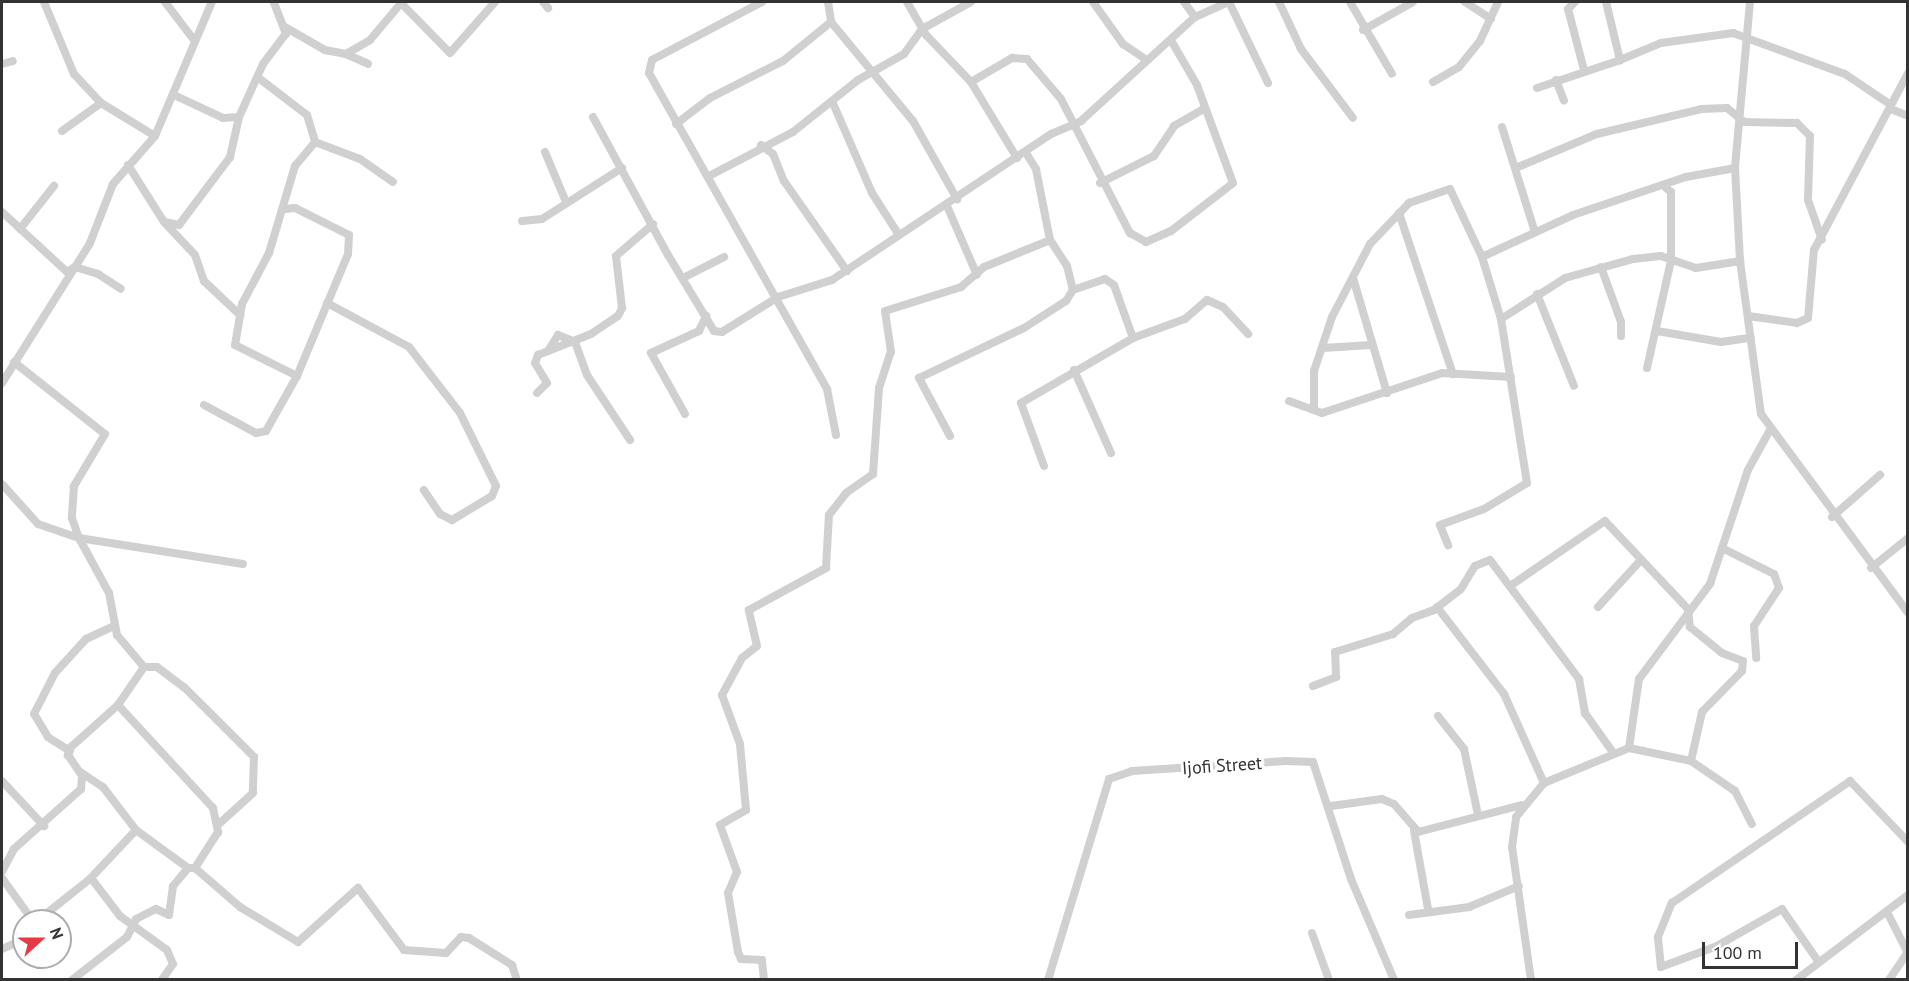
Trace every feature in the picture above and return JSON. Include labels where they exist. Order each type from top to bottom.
[{"type":"street","points":[[44,2],[74,74],[101,104],[155,136]]},
{"type":"street","points":[[165,2],[194,40]]},
{"type":"street","points":[[2,383],[4,370],[14,362],[75,267],[105,196],[128,165],[155,136],[212,2]]},
{"type":"street","points":[[164,222],[179,225],[230,157],[239,117],[260,79],[263,64],[283,41],[285,27],[274,2]]},
{"type":"street","points":[[346,54],[370,40],[402,2],[450,53],[495,2]]},
{"type":"street","points":[[762,2],[651,60],[652,82],[676,124],[711,175],[834,404],[836,435]]},
{"type":"street","points":[[828,2],[831,22],[869,73],[923,136],[957,200]]},
{"type":"street","points":[[907,2],[922,29],[971,82],[1017,158]]},
{"type":"street","points":[[711,175],[761,145],[793,132],[869,73],[904,54],[922,29],[971,2]]},
{"type":"street","points":[[1093,2],[1123,44],[1144,58]]},
{"type":"street","points":[[1184,2],[1195,17]]},
{"type":"street","points":[[593,117],[714,331],[722,332],[778,297],[847,271],[1017,158],[1075,124],[1144,58],[1172,42],[1195,17],[1228,2],[1268,83]]},
{"type":"street","points":[[1279,2],[1301,49],[1353,118]]},
{"type":"street","points":[[1350,2],[1362,30],[1392,74]]},
{"type":"street","points":[[1362,30],[1413,2]]},
{"type":"street","points":[[1465,2],[1491,19]]},
{"type":"street","points":[[1433,82],[1459,67],[1491,19],[1498,2]]},
{"type":"street","points":[[1575,2],[1568,9],[1584,70]]},
{"type":"street","points":[[1606,2],[1620,60]]},
{"type":"street","points":[[1750,2],[1743,39],[1735,168],[1740,261],[1761,414],[1832,517],[1908,613]]},
{"type":"street","points":[[676,124],[710,98],[783,61],[831,22]]},
{"type":"street","points":[[285,27],[325,50],[346,54],[368,64]]},
{"type":"street","points":[[1537,88],[1584,70],[1682,39],[1733,33],[1743,39],[1845,74],[1891,107],[1908,116]]},
{"type":"street","points":[[971,82],[1012,58],[1027,59],[1075,124],[1100,183],[1130,233],[1146,242],[1178,226],[1233,183],[1205,108],[1172,42]]},
{"type":"street","points":[[2,64],[13,61]]},
{"type":"street","points":[[1748,316],[1797,323],[1808,318],[1809,269],[1908,73]]},
{"type":"street","points":[[260,79],[308,115],[315,142]]},
{"type":"street","points":[[1557,80],[1564,101]]},
{"type":"street","points":[[174,95],[223,118],[239,117]]},
{"type":"street","points":[[832,100],[872,193],[899,235]]},
{"type":"street","points":[[62,131],[101,104]]},
{"type":"street","points":[[1100,183],[1154,156],[1174,126],[1205,108]]},
{"type":"street","points":[[1518,167],[1597,134],[1701,109],[1727,108],[1737,118],[1807,128],[1808,201],[1822,240]]},
{"type":"street","points":[[1502,127],[1518,167],[1533,229]]},
{"type":"street","points":[[315,142],[360,159],[393,182]]},
{"type":"street","points":[[297,376],[235,345],[240,315],[285,209],[295,166],[315,142]]},
{"type":"street","points":[[761,145],[772,154],[784,181],[847,271]]},
{"type":"street","points":[[545,152],[566,202]]},
{"type":"street","points":[[1026,153],[1036,169],[1050,240],[1067,266],[1073,290]]},
{"type":"street","points":[[128,165],[164,222],[195,255],[204,281],[240,315]]},
{"type":"street","points":[[522,221],[542,219],[622,168]]},
{"type":"street","points":[[1482,257],[1533,229],[1665,187],[1735,168]]},
{"type":"street","points":[[20,229],[54,186]]},
{"type":"street","points":[[1647,368],[1671,261],[1671,192],[1665,187]]},
{"type":"street","points":[[1314,408],[1314,371],[1353,278],[1370,244],[1399,213],[1432,191],[1450,189],[1482,257],[1501,319],[1527,483],[1485,509],[1440,525],[1448,544]]},
{"type":"street","points":[[947,206],[977,275]]},
{"type":"street","points":[[204,405],[256,433],[266,431],[297,376],[348,254],[349,235],[296,208],[285,209]]},
{"type":"street","points":[[2,212],[67,272],[75,267]]},
{"type":"street","points":[[1399,213],[1453,374]]},
{"type":"street","points":[[537,393],[547,383],[535,360],[548,351],[576,342],[622,308],[616,256],[653,224]]},
{"type":"street","points":[[764,980],[762,960],[741,959],[728,893],[737,872],[720,825],[746,810],[748,790],[723,687],[758,645],[749,610],[826,568],[829,515],[846,493],[873,474],[879,388],[891,352],[885,311],[961,286],[984,267],[1050,240]]},
{"type":"street","points":[[685,277],[724,258]]},
{"type":"street","points":[[1501,319],[1565,278],[1602,267],[1642,258],[1671,261],[1696,268],[1740,261]]},
{"type":"street","points":[[75,267],[121,289]]},
{"type":"street","points":[[1602,267],[1621,322],[1621,336]]},
{"type":"street","points":[[1353,278],[1387,393]]},
{"type":"street","points":[[950,436],[919,378],[1024,328],[1066,302],[1073,290],[1105,279],[1114,285],[1133,338]]},
{"type":"street","points":[[1537,294],[1574,386]]},
{"type":"street","points":[[1044,466],[1021,403],[1074,370],[1133,338],[1185,319],[1207,300],[1223,307],[1248,334]]},
{"type":"street","points":[[327,303],[409,347],[460,414],[496,486],[492,496],[452,520],[440,514],[424,490]]},
{"type":"street","points":[[685,414],[651,353],[699,331],[706,316]]},
{"type":"street","points":[[1657,331],[1721,342],[1751,338]]},
{"type":"street","points":[[548,351],[558,335],[576,342]]},
{"type":"street","points":[[576,342],[587,375],[630,440]]},
{"type":"street","points":[[1323,348],[1371,345]]},
{"type":"street","points":[[14,362],[105,434],[74,486],[72,518],[79,538],[108,593],[114,626],[144,667]]},
{"type":"street","points":[[1074,370],[1111,453]]},
{"type":"street","points":[[1289,401],[1314,408],[1322,413],[1387,393],[1414,381],[1453,374],[1511,377]]},
{"type":"street","points":[[1629,748],[1640,679],[1688,609],[1710,584],[1748,470],[1770,430]]},
{"type":"street","points":[[1832,517],[1880,475]]},
{"type":"street","points":[[2,484],[38,524],[79,538],[243,564]]},
{"type":"street","points":[[1510,586],[1602,520],[1688,609],[1690,627],[1744,666],[1701,712],[1691,761]]},
{"type":"street","points":[[1871,568],[1908,538]]},
{"type":"street","points":[[1722,548],[1774,574],[1779,588],[1754,626],[1756,658]]},
{"type":"street","points":[[1313,686],[1336,677],[1335,652],[1393,634],[1412,618],[1437,608],[1461,590],[1475,566],[1490,560],[1579,679],[1586,713],[1614,754]]},
{"type":"street","points":[[1598,607],[1640,561]]},
{"type":"street","points":[[1437,608],[1499,685],[1544,783]]},
{"type":"street","points":[[2,872],[14,849],[44,826],[81,789],[79,771],[70,751],[48,736],[34,714],[55,673],[86,639],[114,626]]},
{"type":"street","points":[[70,751],[118,705],[144,667]]},
{"type":"street","points":[[72,980],[127,937],[133,924],[156,909],[169,915],[173,886],[191,868],[220,823],[253,793],[254,758],[184,687],[157,667],[144,667]]},
{"type":"street","points":[[118,705],[202,792],[220,823]]},
{"type":"street","points":[[1438,716],[1464,749],[1479,815]]},
{"type":"street","points":[[1532,980],[1512,831],[1522,806],[1544,783],[1629,748],[1691,761],[1735,791],[1752,824]]},
{"type":"street","name":"Ijofi Street","points":[[1048,980],[1109,779],[1132,771],[1313,762],[1331,806],[1352,879],[1393,979]]},
{"type":"street","points":[[79,771],[103,787],[136,830],[292,940],[320,927],[358,888],[404,950],[446,953],[461,937],[469,938],[512,965],[517,980]]},
{"type":"street","points":[[2,780],[44,826]]},
{"type":"street","points":[[1818,961],[1782,909],[1717,946],[1661,967],[1658,937],[1672,903],[1850,781],[1908,842]]},
{"type":"street","points":[[1331,806],[1382,799],[1394,804],[1414,831],[1428,909]]},
{"type":"street","points":[[1414,831],[1522,806]]},
{"type":"street","points":[[51,909],[92,878],[136,830]]},
{"type":"street","points":[[2,878],[26,909]]},
{"type":"street","points":[[92,878],[120,916],[167,950],[173,964],[162,980]]},
{"type":"street","points":[[1409,915],[1428,909],[1469,907],[1519,886]]},
{"type":"street","points":[[1800,978],[1818,961],[1888,914],[1908,895]]},
{"type":"street","points":[[1888,914],[1907,953],[1889,980]]},
{"type":"street","points":[[1312,933],[1329,980]]}]
